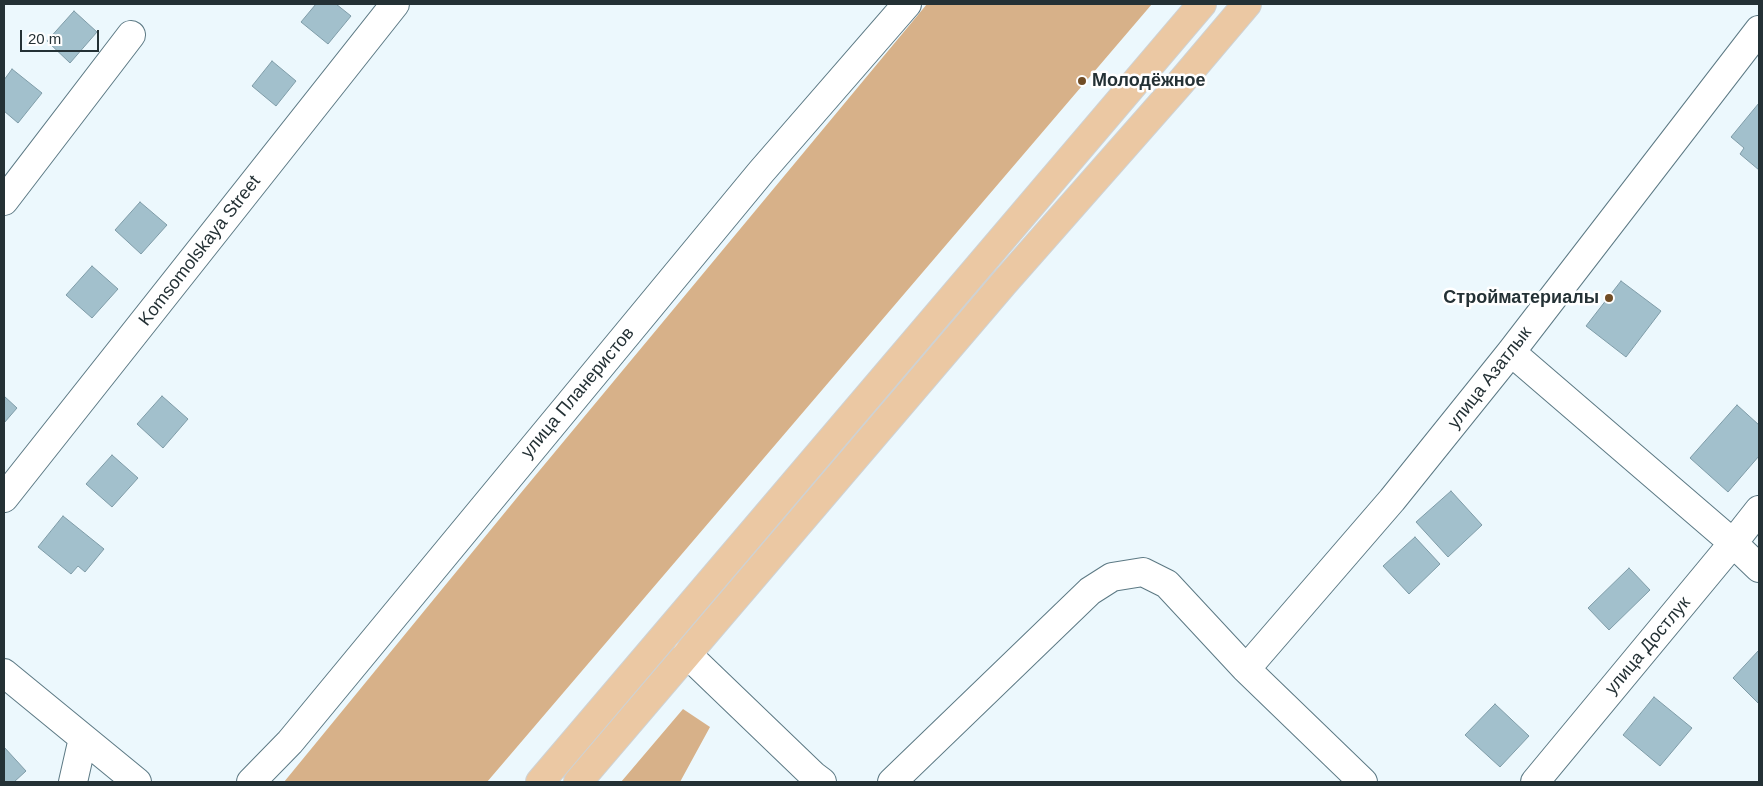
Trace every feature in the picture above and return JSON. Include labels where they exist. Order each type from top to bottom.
[{"type":"main road","points":[[540,782],[1202,4]]},
{"type":"main road","points":[[578,782],[1004,283],[1247,4]]},
{"type":"street","name":"Komsomolskaya Street","points":[[4,498],[395,4]]},
{"type":"street","name":"улица Планеристов","points":[[251,782],[290,742],[754,179],[907,4]]},
{"type":"street","name":"улица Азатлык","points":[[1246,669],[1392,500],[1511,352],[1759,30]]},
{"type":"street","points":[[4,202],[131,36]]},
{"type":"street","points":[[1511,352],[1733,543],[1759,568]]},
{"type":"street","name":"улица Достлук","points":[[1535,782],[1759,510]]},
{"type":"street","points":[[892,782],[1090,591],[1112,577],[1143,572],[1167,584],[1246,669],[1363,782]]},
{"type":"street","points":[[687,654],[822,782]]},
{"type":"street","points":[[4,673],[137,782]]},
{"type":"street","points":[[73,782],[83,738]]},
{"type":"shaded area","points":[[927,4],[1152,4],[487,782],[284,782],[520,494]]},
{"type":"shaded area","points":[[683,709],[710,727],[680,782],[621,782]]},
{"type":"building","points":[[316,4],[336,4],[351,16],[328,44],[301,22]]},
{"type":"building","points":[[74,11],[97,32],[70,63],[47,41]]},
{"type":"building","points":[[272,61],[296,81],[276,106],[252,86]]},
{"type":"building","points":[[12,69],[42,93],[18,123],[4,111],[4,80]]},
{"type":"building","points":[[1759,103],[1759,170],[1740,154],[1744,148],[1731,137]]},
{"type":"building","points":[[140,202],[167,225],[141,254],[115,230]]},
{"type":"building","points":[[92,266],[118,289],[92,318],[66,295]]},
{"type":"building","points":[[1621,281],[1661,311],[1626,357],[1586,326]]},
{"type":"building","points":[[4,396],[17,408],[4,423]]},
{"type":"building","points":[[162,396],[188,419],[163,448],[137,424]]},
{"type":"building","points":[[1737,405],[1759,425],[1759,456],[1728,492],[1690,458]]},
{"type":"building","points":[[112,455],[138,478],[112,507],[86,484]]},
{"type":"building","points":[[1451,491],[1482,525],[1448,557],[1416,522]]},
{"type":"building","points":[[63,516],[104,549],[85,572],[78,566],[71,574],[38,547]]},
{"type":"building","points":[[1415,537],[1440,564],[1409,594],[1383,566]]},
{"type":"building","points":[[1629,568],[1650,590],[1609,630],[1588,608]]},
{"type":"building","points":[[1759,650],[1759,704],[1733,678]]},
{"type":"building","points":[[1654,697],[1692,728],[1660,766],[1623,735]]},
{"type":"building","points":[[1495,704],[1529,736],[1500,767],[1465,735]]},
{"type":"building","points":[[4,747],[26,771],[14,782],[4,782]]},
{"type":"place","name":"Молодёжное","points":[[1082,81]]},
{"type":"place","name":"Стройматериалы","points":[[1609,298]]}]
